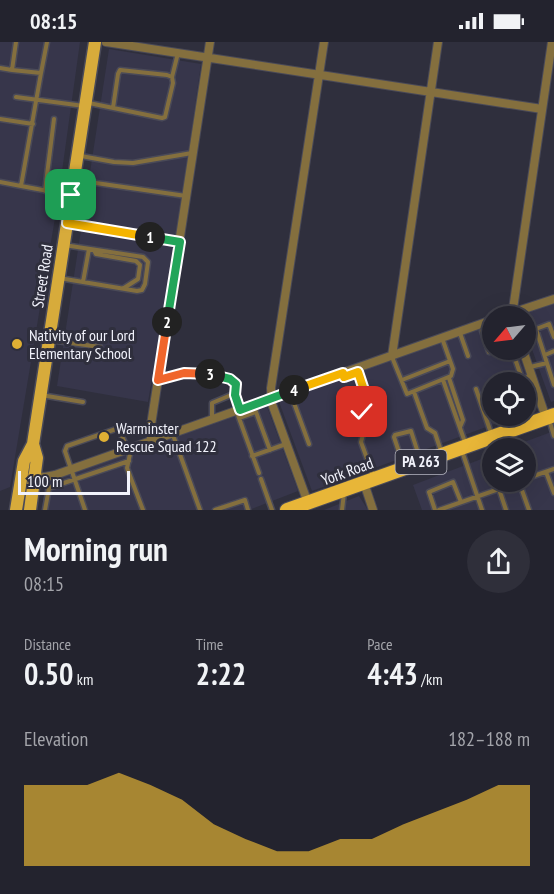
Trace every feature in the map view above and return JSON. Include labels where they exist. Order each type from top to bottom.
[{"type":"highway","name":"York Road","points":[[287,510],[310,508],[344,490],[550,416]]},
{"type":"main road","name":"Street Road","points":[[30,510],[26,453],[33,444],[95,42]]},
{"type":"main road","name":"Street Road","points":[[16,510],[28,476]]},
{"type":"street","points":[[106,42],[542,109]]},
{"type":"street","points":[[151,441],[151,425],[210,42]]},
{"type":"street","points":[[310,508],[286,443],[271,388],[324,42]]},
{"type":"street","points":[[392,356],[438,42]]},
{"type":"street","points":[[510,306],[552,42]]},
{"type":"street","points":[[534,306],[554,298]]},
{"type":"street","points":[[28,476],[50,476],[212,419],[239,414],[272,398],[482,324]]},
{"type":"street","points":[[526,360],[530,372]]},
{"type":"street","points":[[536,385],[550,416]]},
{"type":"street","points":[[369,481],[373,510]]},
{"type":"lane","points":[[12,70],[16,42]]},
{"type":"lane","points":[[21,186],[47,42]]},
{"type":"lane","points":[[16,97],[85,104],[165,117],[178,53]]},
{"type":"lane","points":[[0,68],[41,74]]},
{"type":"lane","points":[[113,108],[120,70],[172,77]]},
{"type":"lane","points":[[0,119],[33,124]]},
{"type":"lane","points":[[45,191],[54,119]]},
{"type":"lane","points":[[77,156],[133,163],[193,153]]},
{"type":"lane","points":[[74,179],[187,196]]},
{"type":"lane","points":[[0,182],[71,195]]},
{"type":"lane","points":[[67,223],[180,242]]},
{"type":"lane","points":[[59,278],[137,291],[144,288],[148,265],[146,259],[139,256],[64,245]]},
{"type":"lane","points":[[83,282],[91,249]]},
{"type":"lane","points":[[91,249],[96,254],[136,261],[140,265],[138,279],[124,288]]},
{"type":"lane","points":[[554,337],[549,324],[536,329],[554,385]]},
{"type":"lane","points":[[459,332],[468,356]]},
{"type":"lane","points":[[392,356],[407,394],[414,392],[449,378],[453,373],[442,338]]},
{"type":"lane","points":[[49,340],[100,347]]},
{"type":"lane","points":[[545,355],[554,351]]},
{"type":"lane","points":[[402,380],[450,361]]},
{"type":"lane","points":[[530,372],[547,363]]},
{"type":"lane","points":[[158,380],[184,373],[204,372],[230,379],[236,384],[235,395],[239,414],[258,473]]},
{"type":"lane","points":[[343,373],[344,377],[358,372],[368,402],[362,412],[365,427],[361,442],[369,481]]},
{"type":"lane","points":[[449,378],[463,420],[460,427]]},
{"type":"lane","points":[[443,380],[460,427],[482,510]]},
{"type":"lane","points":[[476,389],[492,437]]},
{"type":"lane","points":[[290,392],[309,444]]},
{"type":"lane","points":[[414,392],[427,428],[435,433],[442,455]]},
{"type":"lane","points":[[41,395],[82,402]]},
{"type":"lane","points":[[212,419],[212,403],[235,395]]},
{"type":"lane","points":[[255,408],[270,450]]},
{"type":"lane","points":[[550,416],[554,436]]},
{"type":"lane","points":[[85,510],[65,451],[67,447],[116,429],[120,432],[128,449],[127,468],[143,510]]},
{"type":"lane","points":[[404,468],[394,437],[408,430],[411,431],[421,462]]},
{"type":"lane","points":[[172,433],[200,510]]},
{"type":"lane","points":[[252,456],[286,443]]},
{"type":"lane","points":[[45,510],[50,489],[129,461]]},
{"type":"lane","points":[[536,475],[554,469]]},
{"type":"lane","points":[[546,472],[554,493]]},
{"type":"lane","points":[[261,479],[272,510]]},
{"type":"lane","points":[[460,502],[453,482],[429,492],[437,510],[489,492]]},
{"type":"lane","points":[[342,510],[344,490]]},
{"type":"lane","points":[[499,492],[506,510]]},
{"type":"lane","points":[[523,492],[529,510]]},
{"type":"lane","points":[[215,510],[245,500],[248,510]]},
{"type":"shaded area","points":[[0,42],[80,42],[58,200],[10,487],[0,491]]},
{"type":"shaded area","points":[[109,49],[201,64],[177,231],[148,402],[57,386]]},
{"type":"shaded area","points":[[554,300],[554,401],[551,402],[536,360],[536,306]]},
{"type":"shaded area","points":[[482,325],[482,360],[521,360],[525,372],[482,372],[482,426],[489,426],[312,491],[278,399]]},
{"type":"shaded area","points":[[265,401],[298,491],[249,510],[42,510],[45,482]]},
{"type":"shaded area","points":[[554,431],[554,510],[422,510],[413,485],[482,459],[482,492],[536,492],[535,438]]},
{"type":"shaded area","points":[[359,496],[368,510],[324,510]]},
{"type":"place","name":"Nativity of our Lord Elementary School","points":[[17,344]]},
{"type":"place","name":"Warminster Rescue Squad 122","points":[[104,437]]},
{"type":"route","points":[[71,195],[67,223],[180,242],[158,380],[184,373],[204,372],[230,379],[236,384],[235,395],[240,410],[343,373],[344,377],[358,372],[368,402],[362,412]]}]
